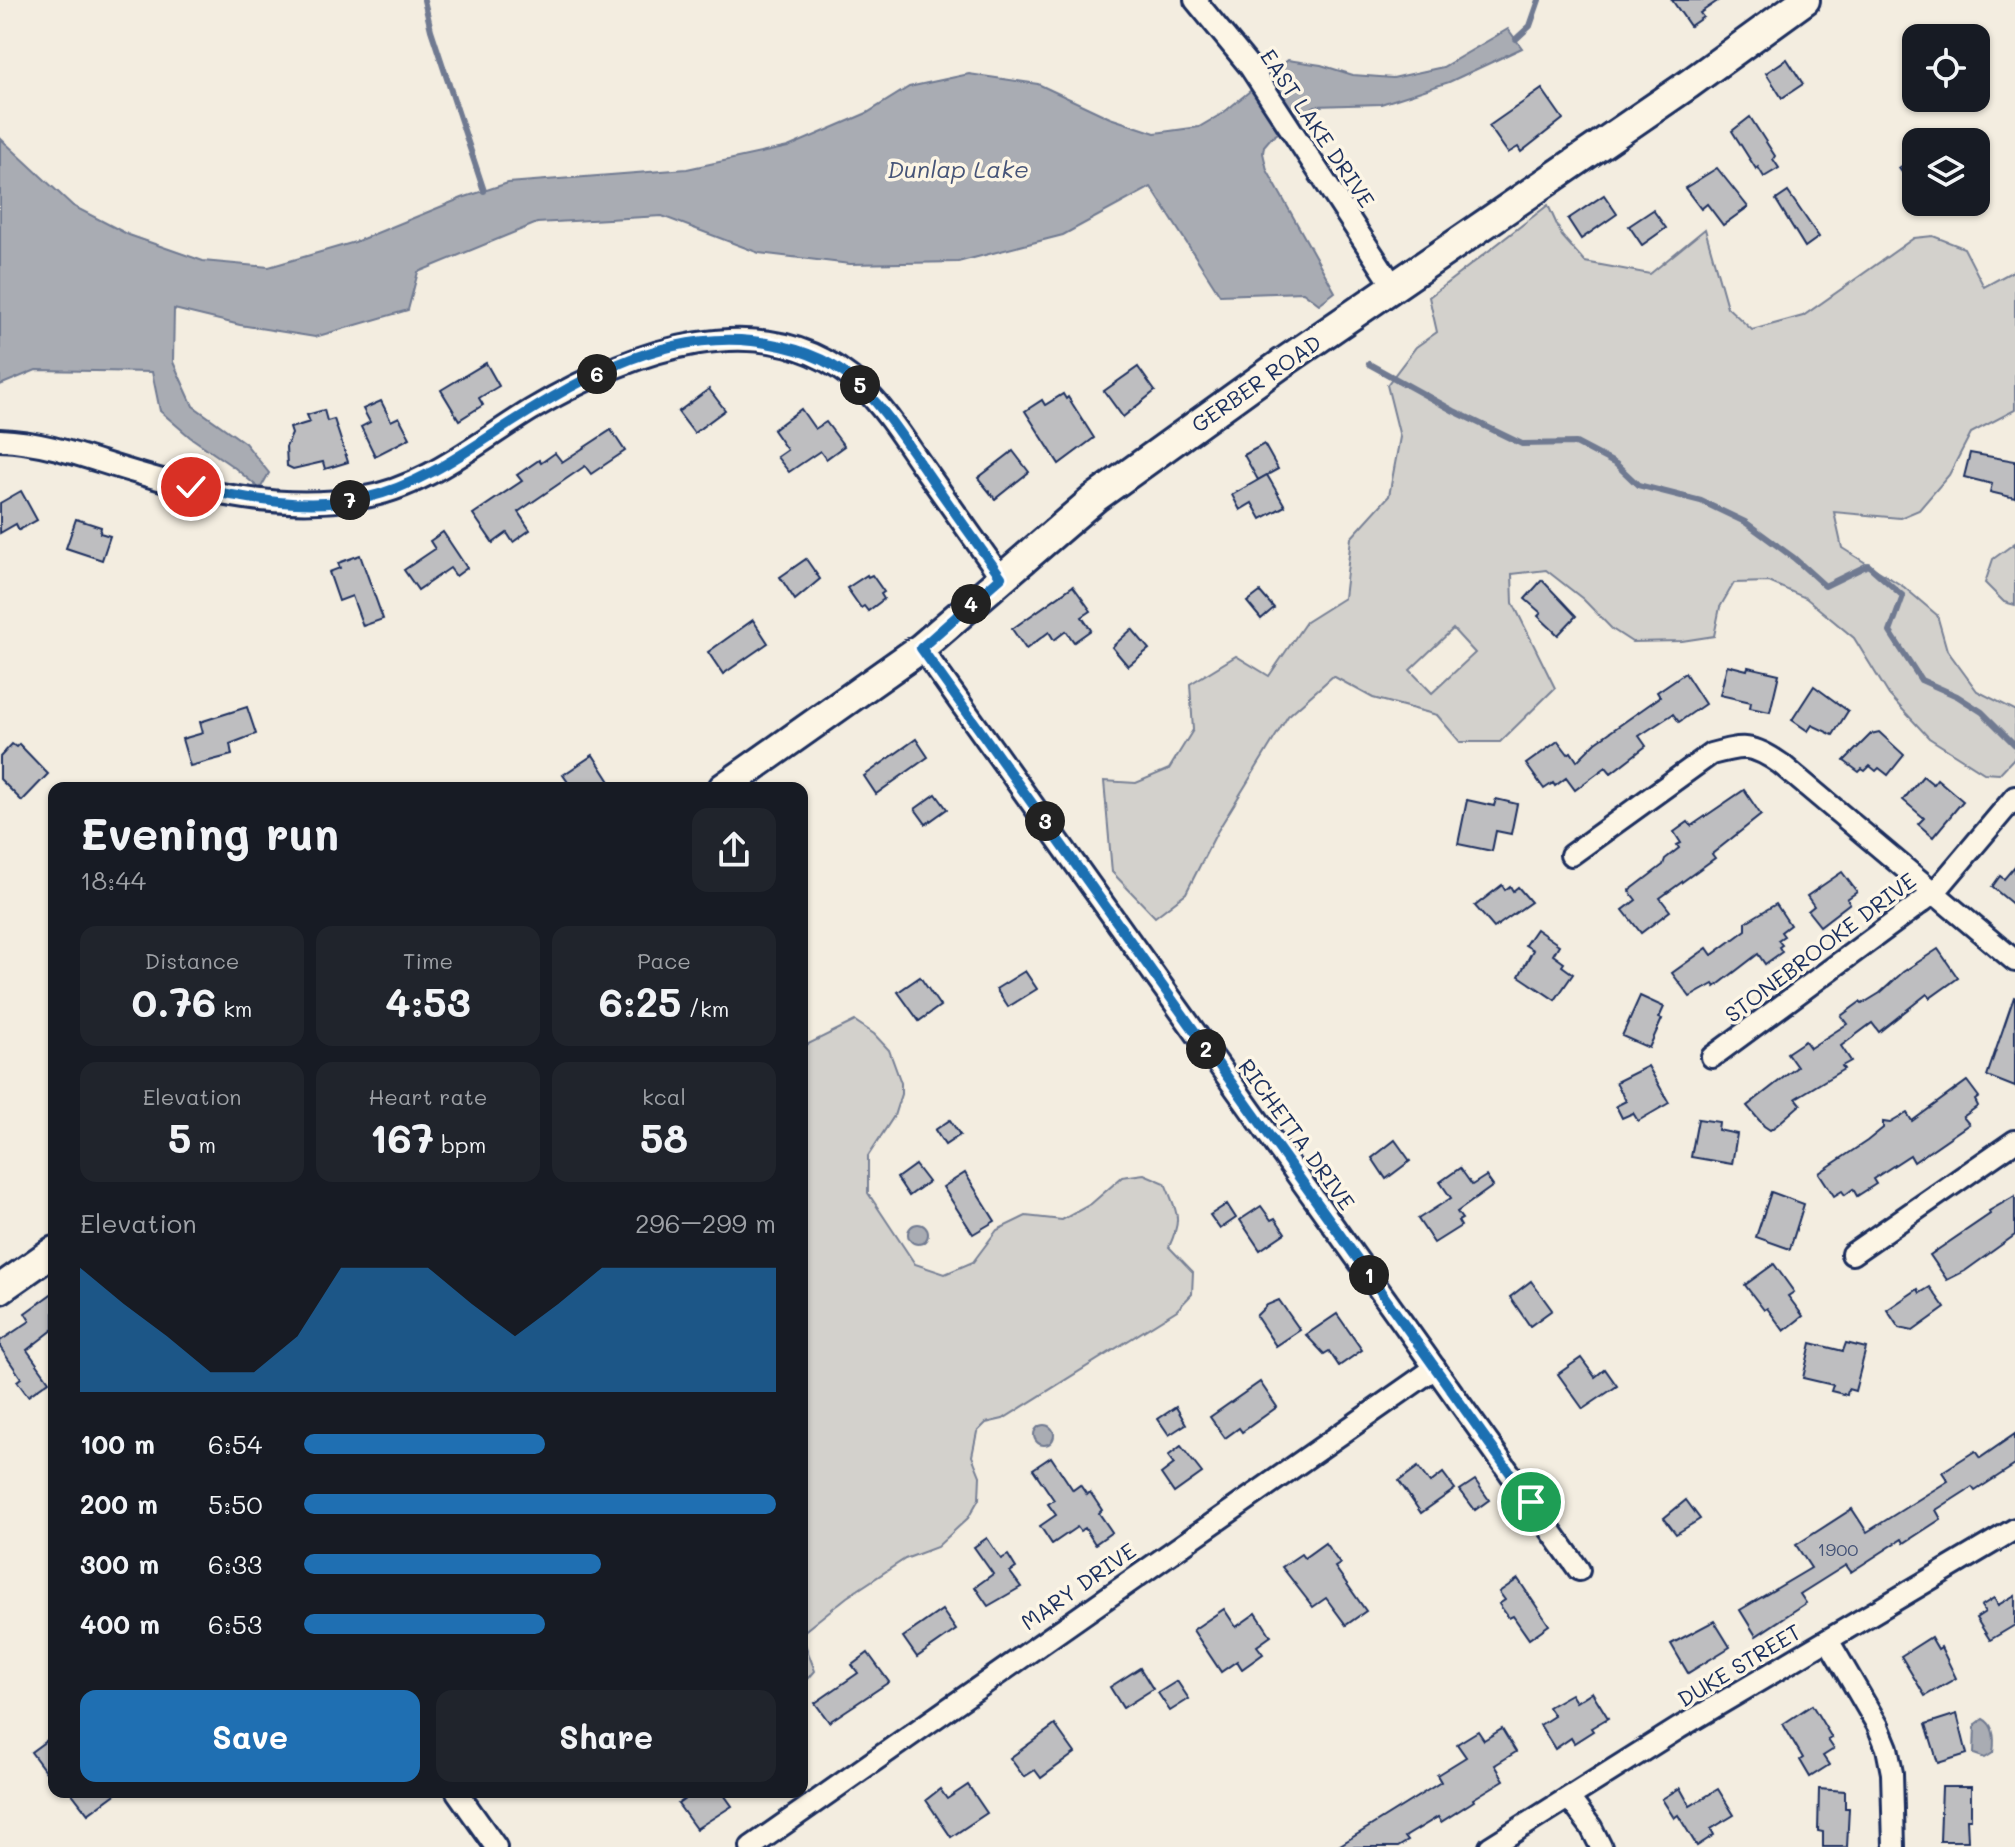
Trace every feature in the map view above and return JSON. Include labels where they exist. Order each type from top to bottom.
[{"type":"street","name":"EAST LAKE DRIVE","points":[[1195,0],[1250,67],[1394,287]]},
{"type":"street","name":"GERBER ROAD","points":[[731,782],[921,648],[1095,498],[1281,364],[1689,84],[1805,0]]},
{"type":"street","points":[[0,440],[31,441],[58,447],[133,472],[254,500],[292,504],[331,503],[365,498],[401,487],[439,469],[581,382],[648,353],[721,340],[776,344],[818,358],[863,389],[893,424],[1001,577]]},
{"type":"street","name":"RICHETTA DRIVE","points":[[921,648],[1579,1570]]},
{"type":"street","points":[[1571,855],[1711,754],[1749,747],[1764,751],[1781,764],[2015,961]]},
{"type":"street","name":"STONEBROOKE DRIVE","points":[[1712,1057],[1934,893],[2015,797]]},
{"type":"street","points":[[1852,1254],[2015,1141]]},
{"type":"street","points":[[0,1289],[48,1255]]},
{"type":"street","name":"MARY DRIVE","points":[[751,1847],[1435,1368]]},
{"type":"street","name":"DUKE STREET","points":[[1490,1847],[2015,1529]]},
{"type":"street","points":[[1828,1640],[1878,1726],[1887,1748],[1892,1773],[1894,1847]]},
{"type":"street","points":[[461,1798],[496,1847]]},
{"type":"street","points":[[1569,1798],[1591,1827],[1601,1847]]},
{"type":"shaded area","points":[[1548,205],[1562,236],[1585,262],[1650,274],[1705,229],[1727,307],[1752,330],[1803,316],[1914,238],[1933,236],[1964,248],[1984,287],[2015,270],[2015,410],[1971,433],[1949,475],[1919,510],[1900,518],[1834,512],[1842,548],[1904,587],[1937,615],[1947,650],[1977,691],[2015,710],[2015,757],[1999,774],[1984,773],[1929,738],[1889,695],[1854,638],[1806,598],[1769,582],[1734,583],[1720,607],[1714,636],[1682,641],[1632,642],[1612,629],[1583,599],[1546,570],[1512,574],[1513,603],[1555,688],[1500,742],[1460,742],[1437,715],[1373,698],[1333,676],[1288,716],[1217,832],[1186,893],[1155,917],[1112,872],[1104,781],[1136,783],[1169,769],[1193,730],[1190,684],[1236,656],[1269,676],[1306,622],[1344,598],[1351,538],[1389,496],[1400,437],[1387,385],[1416,347],[1437,332],[1429,297]],"holes":[[[1453,629],[1475,653],[1432,693],[1410,670]]]},
{"type":"shaded area","points":[[2015,543],[2015,605],[2004,602],[1985,583],[1993,559]]},
{"type":"shaded area","points":[[855,1021],[874,1034],[889,1050],[901,1083],[901,1094],[894,1116],[868,1156],[868,1193],[915,1264],[945,1274],[973,1262],[997,1230],[1026,1216],[1062,1220],[1091,1204],[1122,1177],[1144,1174],[1165,1183],[1177,1215],[1169,1247],[1193,1272],[1192,1294],[1177,1310],[1003,1419],[986,1423],[977,1432],[972,1456],[980,1476],[979,1499],[968,1518],[937,1547],[905,1559],[847,1597],[808,1628],[808,1044]]},
{"type":"shaded area","points":[[808,1652],[815,1671],[808,1679]]},
{"type":"water","name":"Dunlap Lake","points":[[1508,29],[1522,48],[1449,82],[1381,104],[1315,106],[1264,146],[1267,170],[1335,292],[1319,304],[1303,292],[1220,295],[1151,187],[1063,235],[958,262],[850,264],[759,253],[662,216],[537,223],[418,272],[408,310],[315,337],[240,325],[174,309],[173,362],[193,406],[245,443],[269,473],[260,489],[160,411],[152,372],[36,370],[0,385],[0,138],[73,206],[129,235],[203,261],[269,267],[355,242],[462,198],[508,183],[687,169],[788,147],[867,113],[909,87],[969,74],[1038,84],[1110,118],[1155,133],[1199,127],[1223,113],[1288,60],[1321,65],[1353,75],[1393,78],[1443,67]]},
{"type":"water","points":[[914,1224],[922,1224],[928,1234],[922,1244],[914,1244],[908,1238],[908,1230]]},
{"type":"water","points":[[1040,1425],[1048,1425],[1054,1435],[1048,1445],[1040,1445],[1034,1439],[1034,1431]]},
{"type":"water","points":[[1983,1719],[1990,1725],[1994,1738],[1993,1753],[1985,1758],[1974,1754],[1975,1725]]},
{"type":"building","points":[[1672,0],[1719,0],[1700,13],[1703,17],[1690,26]]},
{"type":"building","points":[[1787,59],[1803,84],[1782,98],[1766,73]]},
{"type":"building","points":[[1542,89],[1563,119],[1521,152],[1518,147],[1508,153],[1489,126]]},
{"type":"building","points":[[1750,117],[1775,156],[1773,159],[1779,168],[1764,177],[1732,131]]},
{"type":"building","points":[[1717,168],[1748,207],[1723,225],[1707,204],[1701,209],[1685,188]]},
{"type":"building","points":[[1788,192],[1819,237],[1805,247],[1776,200]]},
{"type":"building","points":[[1604,195],[1617,214],[1581,239],[1568,219]]},
{"type":"building","points":[[1653,210],[1666,228],[1642,245],[1629,226]]},
{"type":"building","points":[[486,363],[499,386],[479,398],[483,405],[459,420],[441,390]]},
{"type":"building","points":[[1138,367],[1155,391],[1123,417],[1104,391]]},
{"type":"building","points":[[709,389],[725,410],[694,433],[678,412]]},
{"type":"building","points":[[1063,394],[1094,438],[1059,464],[1025,411],[1042,400],[1045,405]]},
{"type":"building","points":[[381,401],[391,421],[399,417],[410,438],[375,456],[361,427],[370,422],[363,409]]},
{"type":"building","points":[[801,409],[815,429],[826,422],[844,446],[826,459],[820,451],[789,472],[777,457],[787,450],[773,430]]},
{"type":"building","points":[[324,410],[327,421],[334,419],[348,462],[325,469],[323,462],[293,469],[287,466],[286,447],[292,434],[290,428],[310,422],[307,415]]},
{"type":"building","points":[[611,430],[625,451],[591,474],[585,466],[518,512],[530,530],[513,542],[507,533],[493,543],[473,514],[522,481],[517,475],[539,460],[541,463],[555,453],[562,462]]},
{"type":"building","points":[[1264,444],[1278,469],[1258,480],[1244,455]]},
{"type":"building","points":[[1013,451],[1029,472],[995,499],[978,478]]},
{"type":"building","points":[[1970,453],[2015,461],[2015,498],[1990,492],[1992,484],[1964,477]]},
{"type":"building","points":[[1267,475],[1285,506],[1261,519],[1252,503],[1240,510],[1232,495]]},
{"type":"building","points":[[21,491],[37,520],[19,530],[16,524],[0,533],[0,503]]},
{"type":"building","points":[[76,519],[101,527],[100,533],[110,536],[102,560],[66,548]]},
{"type":"building","points":[[443,532],[467,568],[456,576],[450,568],[418,590],[404,570],[435,549],[430,541]]},
{"type":"building","points":[[360,555],[383,619],[363,626],[352,596],[339,601],[329,572],[340,568],[338,563]]},
{"type":"building","points":[[806,559],[820,579],[795,600],[780,577]]},
{"type":"building","points":[[872,575],[884,592],[881,594],[884,599],[868,611],[864,606],[861,608],[847,588]]},
{"type":"building","points":[[1542,580],[1576,616],[1558,635],[1525,599]]},
{"type":"building","points":[[1073,586],[1091,611],[1082,617],[1091,630],[1074,642],[1066,631],[1054,640],[1049,632],[1026,649],[1012,629]]},
{"type":"building","points":[[1260,592],[1274,608],[1261,619],[1247,602]]},
{"type":"building","points":[[753,620],[768,643],[723,674],[708,652]]},
{"type":"building","points":[[1132,629],[1149,649],[1128,666],[1112,647]]},
{"type":"building","points":[[1727,665],[1779,674],[1770,712],[1750,708],[1751,702],[1720,695]]},
{"type":"building","points":[[1685,673],[1705,704],[1679,722],[1673,714],[1639,736],[1646,746],[1611,773],[1606,767],[1575,790],[1566,778],[1544,789],[1526,764],[1558,741],[1577,761],[1596,742],[1660,697],[1657,692]]},
{"type":"building","points":[[1814,686],[1848,711],[1833,735],[1812,725],[1808,731],[1792,720]]},
{"type":"building","points":[[247,707],[256,734],[230,744],[232,755],[190,766],[182,739],[203,733],[200,722]]},
{"type":"building","points":[[1879,732],[1904,755],[1888,775],[1870,766],[1859,772],[1844,761],[1871,734]]},
{"type":"building","points":[[916,739],[928,757],[876,794],[864,776]]},
{"type":"building","points":[[12,744],[16,747],[19,744],[48,774],[22,801],[0,779],[0,757]]},
{"type":"building","points":[[593,755],[610,782],[568,782],[563,775]]},
{"type":"building","points":[[1923,776],[1933,784],[1937,779],[1963,801],[1933,837],[1918,824],[1924,818],[1903,800]]},
{"type":"building","points":[[1744,790],[1761,815],[1712,854],[1715,858],[1660,898],[1670,911],[1641,933],[1623,910],[1636,900],[1629,891],[1663,865],[1665,859],[1679,848],[1677,845],[1681,843],[1674,832],[1688,822],[1691,826]]},
{"type":"building","points":[[936,794],[947,809],[926,824],[915,809]]},
{"type":"building","points":[[1496,799],[1517,804],[1511,834],[1496,831],[1492,851],[1458,844],[1467,800],[1494,806]]},
{"type":"building","points":[[2015,866],[2015,906],[1992,887],[2000,876],[2004,879]]},
{"type":"building","points":[[1842,872],[1857,892],[1847,899],[1850,903],[1820,926],[1808,911],[1814,906],[1807,896]]},
{"type":"building","points":[[1502,885],[1505,890],[1510,886],[1513,891],[1518,887],[1531,902],[1494,928],[1475,906]]},
{"type":"building","points":[[1776,904],[1790,925],[1781,932],[1784,936],[1778,940],[1782,952],[1765,964],[1758,954],[1715,987],[1713,984],[1690,997],[1672,973],[1707,948],[1712,955],[1746,930],[1746,922]]},
{"type":"building","points":[[1536,929],[1559,945],[1553,955],[1573,974],[1555,1000],[1519,976],[1533,950],[1525,945]]},
{"type":"building","points":[[1938,949],[1958,978],[1930,998],[1927,994],[1879,1032],[1872,1023],[1841,1046],[1851,1061],[1842,1066],[1844,1069],[1796,1098],[1801,1104],[1770,1130],[1764,1126],[1747,1106],[1797,1067],[1787,1053],[1805,1041],[1810,1048],[1847,1024],[1841,1016],[1860,1002],[1862,1004],[1880,993],[1903,972]]},
{"type":"building","points":[[1025,971],[1037,989],[1008,1007],[996,989]]},
{"type":"building","points":[[920,977],[940,1006],[919,1021],[898,992]]},
{"type":"building","points":[[1640,996],[1664,1007],[1649,1048],[1622,1036]]},
{"type":"building","points":[[2015,998],[2015,1087],[1987,1076]]},
{"type":"building","points":[[1648,1066],[1669,1103],[1638,1121],[1633,1113],[1622,1118],[1616,1106],[1626,1101],[1616,1082]]},
{"type":"building","points":[[1967,1081],[1979,1097],[1975,1100],[1978,1106],[1963,1117],[1969,1124],[1914,1162],[1910,1155],[1873,1179],[1876,1184],[1857,1196],[1853,1189],[1845,1195],[1842,1191],[1834,1196],[1819,1173],[1867,1141],[1883,1128],[1883,1122],[1890,1123],[1907,1113],[1912,1121]]},
{"type":"building","points":[[1698,1119],[1719,1122],[1718,1130],[1737,1134],[1732,1164],[1691,1157]]},
{"type":"building","points":[[950,1120],[960,1135],[945,1145],[935,1130]]},
{"type":"building","points":[[1395,1140],[1410,1161],[1386,1179],[1372,1158]]},
{"type":"building","points":[[915,1165],[928,1182],[909,1196],[897,1178]]},
{"type":"building","points":[[1460,1168],[1472,1185],[1486,1176],[1493,1186],[1457,1212],[1462,1219],[1458,1221],[1461,1226],[1434,1243],[1418,1219],[1451,1198],[1440,1182]]},
{"type":"building","points":[[965,1173],[995,1221],[973,1234],[943,1187]]},
{"type":"building","points":[[1771,1192],[1804,1204],[1790,1249],[1756,1237]]},
{"type":"building","points":[[2015,1196],[2015,1235],[1965,1271],[1947,1280],[1930,1255],[1990,1214],[1989,1211]]},
{"type":"building","points":[[1227,1204],[1236,1218],[1220,1229],[1210,1215]]},
{"type":"building","points":[[1261,1206],[1271,1220],[1275,1218],[1285,1233],[1260,1250],[1240,1220]]},
{"type":"building","points":[[1774,1264],[1794,1292],[1788,1296],[1803,1316],[1784,1331],[1745,1285]]},
{"type":"building","points":[[1531,1281],[1552,1310],[1530,1326],[1510,1297]]},
{"type":"building","points":[[1930,1287],[1945,1308],[1913,1331],[1899,1328],[1887,1310],[1918,1289],[1920,1293]]},
{"type":"building","points":[[48,1296],[48,1334],[27,1350],[48,1382],[28,1396],[17,1381],[21,1378],[0,1347],[0,1341],[30,1321],[25,1313]]},
{"type":"building","points":[[1279,1300],[1300,1330],[1276,1346],[1256,1316],[1267,1305]]},
{"type":"building","points":[[1337,1314],[1362,1350],[1339,1366],[1329,1351],[1324,1354],[1306,1335]]},
{"type":"building","points":[[1811,1343],[1843,1351],[1846,1343],[1866,1348],[1855,1391],[1848,1389],[1847,1395],[1831,1391],[1833,1385],[1803,1378]]},
{"type":"building","points":[[1581,1358],[1595,1377],[1605,1369],[1617,1386],[1583,1409],[1558,1374]]},
{"type":"building","points":[[1260,1382],[1277,1407],[1242,1432],[1239,1428],[1225,1438],[1210,1417]]},
{"type":"building","points":[[1176,1407],[1186,1424],[1169,1435],[1158,1419]]},
{"type":"building","points":[[2015,1434],[2015,1465],[1975,1491],[1972,1487],[1936,1510],[1941,1519],[1904,1543],[1902,1539],[1851,1572],[1846,1565],[1800,1594],[1806,1603],[1756,1636],[1740,1610],[1811,1568],[1796,1545],[1852,1509],[1867,1532],[1948,1481],[1942,1472],[1975,1451],[1980,1458]]},
{"type":"building","points":[[1181,1446],[1202,1473],[1174,1493],[1161,1474],[1174,1464],[1168,1456]]},
{"type":"building","points":[[1051,1457],[1073,1490],[1080,1485],[1087,1495],[1090,1492],[1102,1510],[1099,1513],[1112,1532],[1095,1544],[1085,1528],[1080,1531],[1077,1527],[1052,1544],[1040,1526],[1056,1515],[1048,1504],[1054,1500],[1033,1469]]},
{"type":"building","points":[[1418,1467],[1430,1483],[1443,1473],[1455,1489],[1421,1513],[1399,1481]]},
{"type":"building","points":[[1475,1480],[1489,1500],[1475,1510],[1460,1490]]},
{"type":"building","points":[[1686,1500],[1700,1519],[1676,1534],[1664,1518]]},
{"type":"building","points":[[987,1538],[1001,1559],[1008,1555],[1016,1568],[1010,1572],[1021,1587],[988,1606],[975,1587],[993,1574],[974,1547]]},
{"type":"building","points":[[1325,1543],[1340,1564],[1335,1567],[1366,1611],[1346,1625],[1326,1598],[1313,1607],[1282,1567],[1301,1554],[1304,1558]]},
{"type":"building","points":[[1518,1579],[1549,1625],[1529,1639],[1513,1616],[1509,1618],[1499,1604],[1505,1600],[1499,1592]]},
{"type":"building","points":[[2015,1595],[2015,1625],[1990,1640],[1976,1618],[1985,1612],[1981,1606],[1994,1598],[1998,1605]]},
{"type":"building","points":[[1224,1609],[1236,1627],[1256,1613],[1271,1636],[1257,1646],[1263,1654],[1242,1669],[1237,1661],[1221,1672],[1193,1630]]},
{"type":"building","points":[[942,1610],[956,1630],[917,1657],[903,1637]]},
{"type":"building","points":[[1714,1621],[1730,1647],[1688,1673],[1671,1644]]},
{"type":"building","points":[[1931,1637],[1938,1649],[1941,1647],[1956,1678],[1925,1696],[1901,1656]]},
{"type":"building","points":[[868,1653],[889,1682],[829,1722],[815,1703],[858,1673],[852,1665]]},
{"type":"building","points":[[1140,1668],[1153,1689],[1123,1708],[1110,1687]]},
{"type":"building","points":[[1177,1681],[1189,1699],[1170,1711],[1158,1693]]},
{"type":"building","points":[[1592,1692],[1608,1718],[1574,1743],[1571,1738],[1555,1749],[1540,1725],[1554,1716],[1548,1707],[1571,1694],[1576,1702]]},
{"type":"building","points":[[1812,1705],[1832,1738],[1828,1740],[1834,1749],[1823,1756],[1829,1765],[1810,1777],[1783,1724]]},
{"type":"building","points":[[1957,1714],[1967,1754],[1938,1763],[1926,1724]]},
{"type":"building","points":[[1055,1725],[1075,1753],[1041,1778],[1035,1770],[1024,1777],[1010,1758]]},
{"type":"building","points":[[1502,1729],[1516,1752],[1495,1765],[1504,1780],[1441,1822],[1438,1817],[1405,1837],[1408,1841],[1398,1847],[1337,1847],[1441,1782],[1437,1775],[1466,1757],[1457,1744],[1478,1731],[1484,1740]]},
{"type":"building","points":[[48,1739],[48,1775],[31,1752]]},
{"type":"building","points":[[968,1785],[987,1813],[951,1837],[926,1800],[940,1789],[947,1799]]},
{"type":"building","points":[[1942,1787],[1971,1787],[1968,1841],[1940,1841]]},
{"type":"building","points":[[1680,1788],[1690,1806],[1718,1789],[1734,1815],[1711,1829],[1714,1835],[1697,1846],[1678,1815],[1674,1818],[1662,1799]]},
{"type":"building","points":[[1819,1789],[1845,1791],[1845,1808],[1849,1808],[1847,1847],[1823,1847],[1823,1832],[1818,1831]]},
{"type":"building","points":[[76,1798],[110,1798],[88,1814]]},
{"type":"building","points":[[686,1798],[726,1798],[732,1806],[696,1829],[678,1804]]},
{"type":"waterway","points":[[424,0],[484,191]]},
{"type":"waterway","points":[[1516,39],[1530,26],[1539,0]]},
{"type":"waterway","points":[[1369,364],[1522,444],[1576,443],[1616,464],[1638,485],[1701,501],[1745,522],[1794,558],[1825,586],[1868,565],[1903,596],[1890,632],[1921,680],[1957,696],[1982,712],[2015,745]]},
{"type":"route","points":[[191,487],[292,504],[365,498],[401,487],[439,469],[530,411],[614,366],[648,353],[684,345],[721,340],[776,344],[818,358],[849,377],[893,424],[1001,577],[921,648],[1531,1502]]}]
